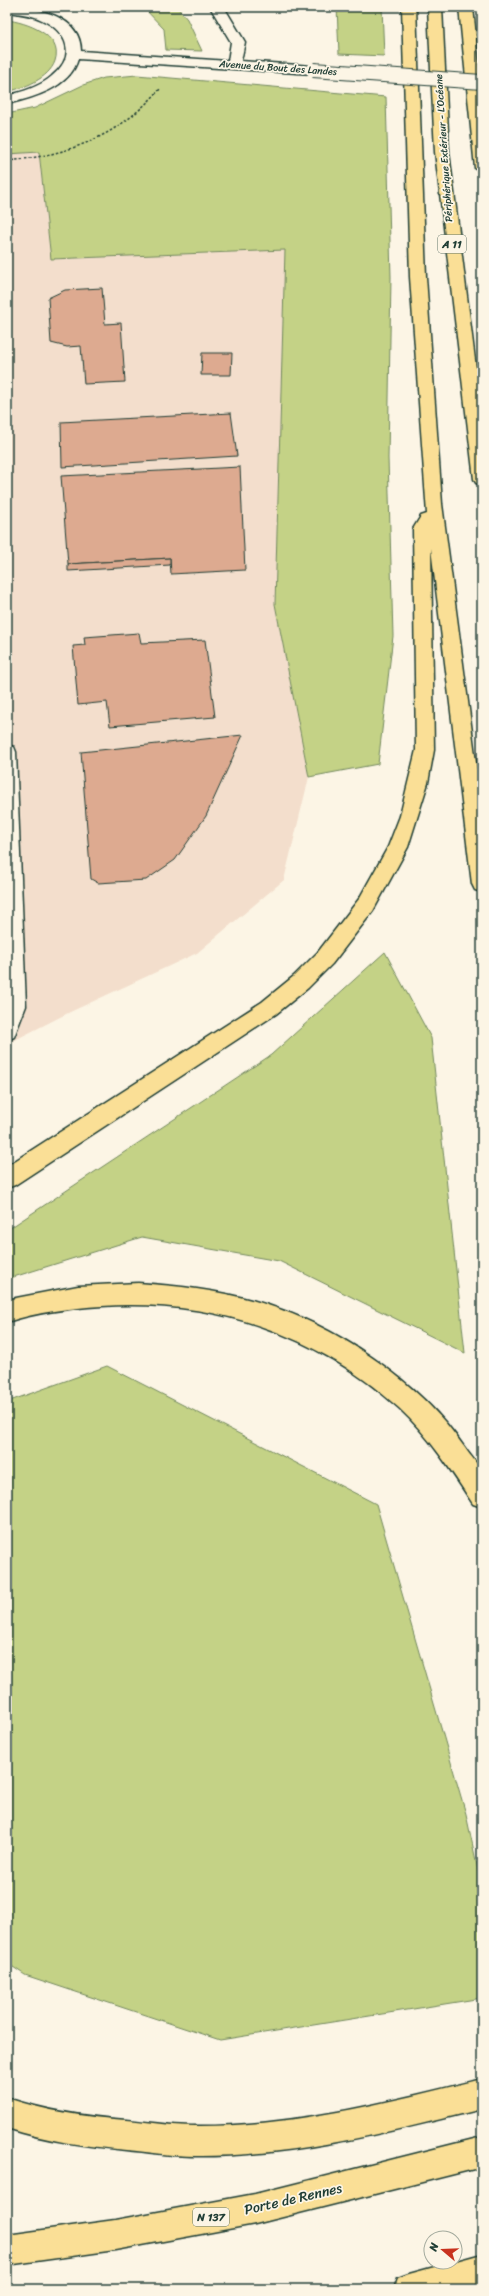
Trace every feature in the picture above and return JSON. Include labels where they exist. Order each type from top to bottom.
[{"type":"highway","points":[[409,7],[418,277],[434,504],[482,884]]},
{"type":"highway","name":"Périphérique Extérieur - L’Océane","points":[[435,7],[442,152],[454,261],[482,479]]},
{"type":"highway","points":[[466,7],[482,168]]},
{"type":"highway","points":[[7,1178],[264,1011],[300,982],[322,961],[368,904],[406,832],[421,777],[425,750],[422,529],[434,504]]},
{"type":"highway","points":[[7,1311],[42,1302],[107,1293],[135,1293],[187,1296],[233,1304],[269,1315],[327,1340],[357,1359],[396,1389],[437,1429],[471,1475],[482,1495]]},
{"type":"highway","points":[[7,2113],[30,2121],[95,2133],[204,2141],[279,2134],[406,2113],[482,2094]]},
{"type":"highway","name":"Porte de Rennes","points":[[7,2250],[116,2235],[255,2209],[482,2152]]},
{"type":"highway","points":[[416,2287],[482,2269]]},
{"type":"street","points":[[217,7],[238,42],[234,65]]},
{"type":"street","points":[[7,8],[36,13],[56,22],[69,34],[75,48],[75,55],[72,64],[58,80],[33,93],[7,100]]},
{"type":"street","name":"Avenue du Bout des Landes","points":[[75,55],[482,82]]},
{"type":"street","points":[[7,752],[16,1006],[7,1032]]},
{"type":"path","points":[[7,161],[73,149],[108,130],[144,107],[159,90],[172,61]]},
{"type":"shaded area","points":[[39,152],[51,259],[285,250],[275,604],[309,777],[284,880],[197,953],[68,1013],[7,1044],[7,154]]},
{"type":"green space","points":[[143,7],[177,7],[187,19],[202,51],[166,50],[164,29]]},
{"type":"green space","points":[[337,7],[382,7],[384,56],[339,54]]},
{"type":"green space","points":[[7,20],[32,27],[49,37],[54,44],[56,52],[55,61],[52,67],[41,78],[28,85],[7,92]]},
{"type":"green space","points":[[137,75],[386,97],[391,277],[388,458],[393,636],[378,764],[309,777],[275,604],[285,250],[51,259],[39,152],[7,154],[7,114],[35,108],[83,85],[104,78]]},
{"type":"green space","points":[[385,952],[431,1038],[465,1353],[279,1261],[142,1237],[7,1279],[7,1230],[271,1055]]},
{"type":"green space","points":[[107,1366],[376,1504],[466,1814],[482,1889],[482,1998],[220,2040],[25,1975],[7,1963],[7,1402]]},
{"type":"building","points":[[102,288],[105,324],[121,323],[125,382],[84,384],[81,346],[67,347],[51,343],[48,298],[65,290]]},
{"type":"building","points":[[202,353],[232,353],[231,375],[201,375]]},
{"type":"building","points":[[231,413],[237,456],[62,467],[61,422]]},
{"type":"building","points":[[240,467],[245,570],[171,574],[170,558],[68,564],[61,476]]},
{"type":"building","points":[[170,558],[170,565],[68,571],[68,564]]},
{"type":"building","points":[[139,633],[141,643],[205,640],[215,717],[110,726],[107,702],[78,705],[73,646],[85,645],[84,637]]},
{"type":"building","points":[[243,735],[206,816],[175,860],[146,880],[98,883],[91,879],[81,752]]}]
